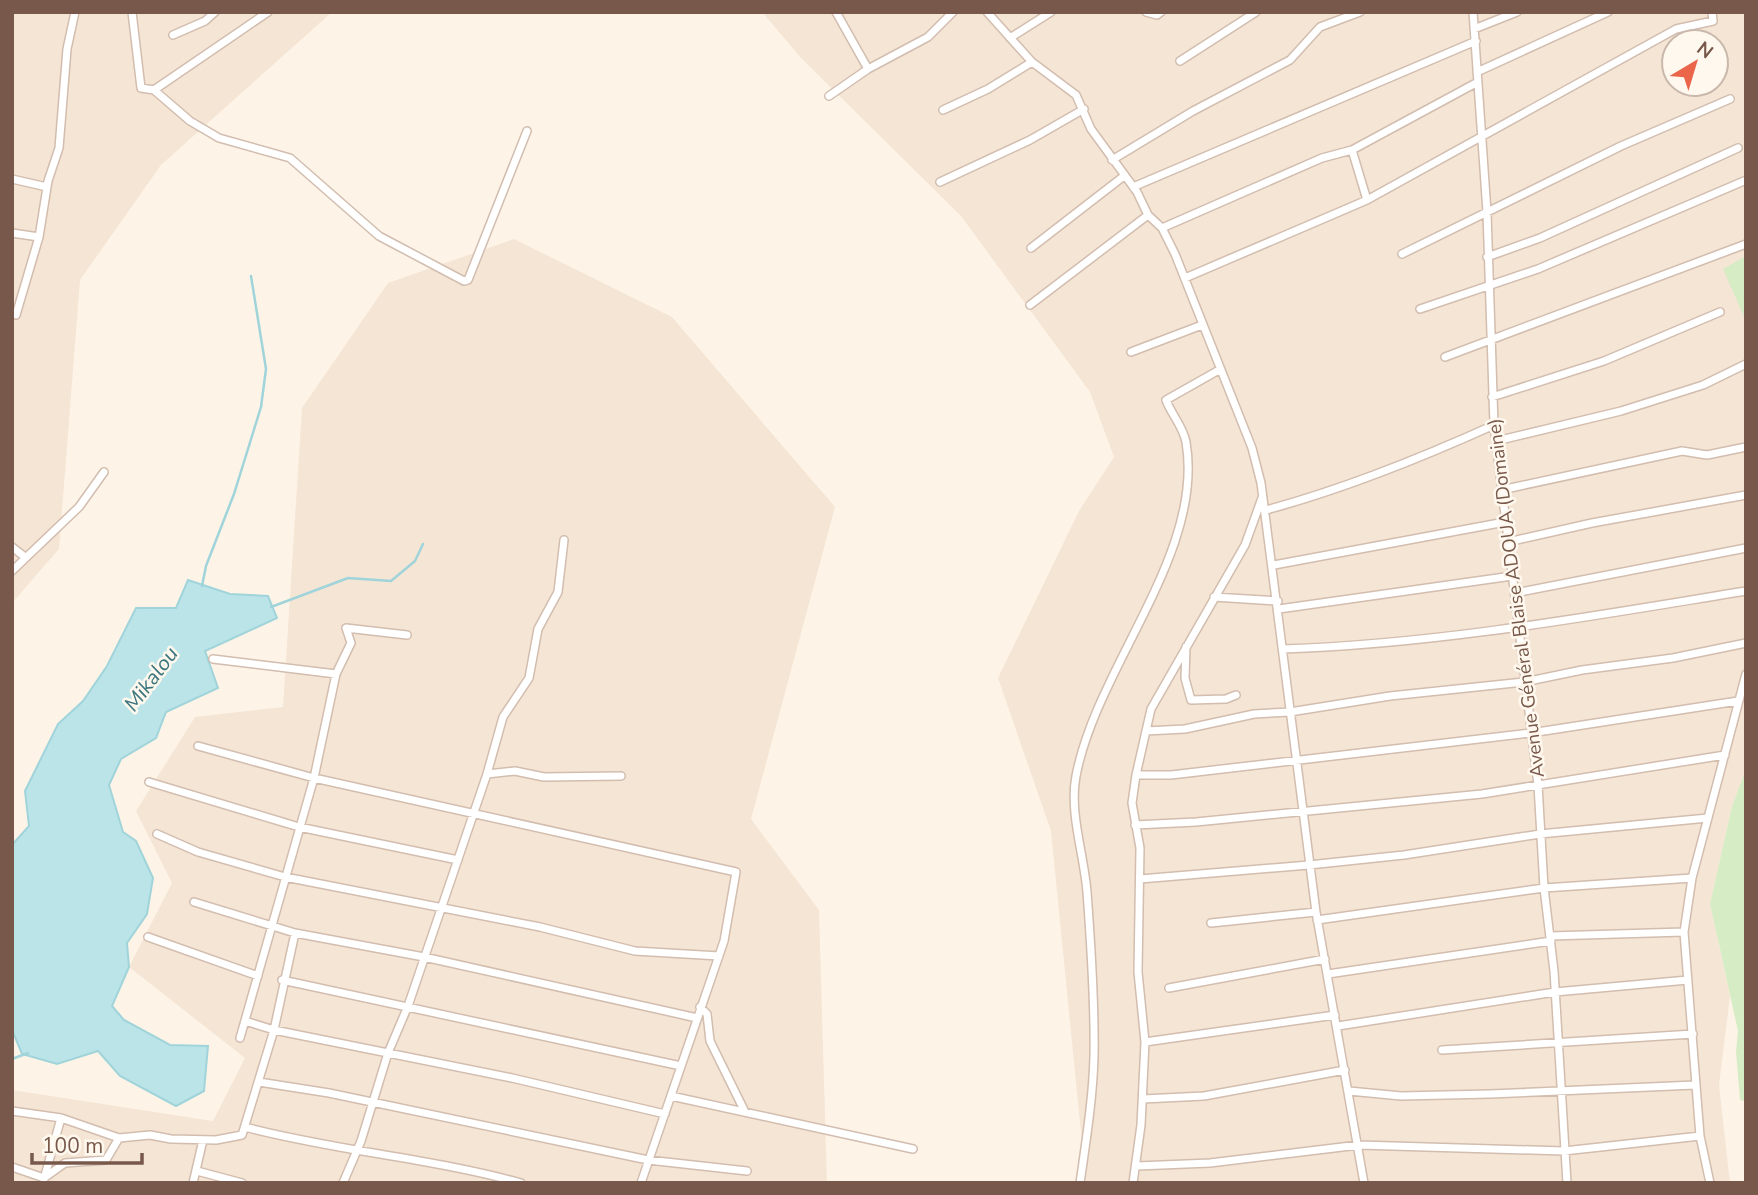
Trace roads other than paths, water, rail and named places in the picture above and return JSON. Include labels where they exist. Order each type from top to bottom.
[{"type":"street","points":[[16,315],[39,237],[47,187],[59,148],[67,49],[75,12]]},
{"type":"street","points":[[132,12],[138,84],[141,88],[154,90],[190,121],[219,138],[290,158],[379,236],[464,281],[468,280],[527,131]]},
{"type":"street","points":[[200,12],[205,21]]},
{"type":"street","points":[[173,35],[205,21],[215,12]]},
{"type":"street","points":[[154,90],[268,12]]},
{"type":"street","points":[[836,12],[868,69]]},
{"type":"street","points":[[829,96],[868,69],[928,37],[953,12]]},
{"type":"street","points":[[987,12],[1032,62],[1076,95],[1091,129],[1133,187],[1148,215],[1162,228],[1185,278],[1252,449],[1264,495],[1274,565],[1317,920],[1364,1183]]},
{"type":"street","points":[[1010,38],[1051,12]]},
{"type":"street","points":[[1146,12],[1157,15],[1161,12]]},
{"type":"street","points":[[1180,61],[1256,12]]},
{"type":"street","points":[[1112,160],[1193,111],[1290,60],[1320,27],[1360,12]]},
{"type":"street","name":"Avenue Général Blaise ADOUA (Domaine)","points":[[1474,12],[1479,135],[1486,212],[1494,425],[1538,785],[1567,1183]]},
{"type":"street","points":[[1474,29],[1517,12]]},
{"type":"street","points":[[1476,72],[1608,12]]},
{"type":"street","points":[[1185,278],[1367,200],[1435,164],[1479,135],[1676,29],[1713,20],[1712,12]]},
{"type":"street","points":[[1133,187],[1476,41]]},
{"type":"street","points":[[943,110],[988,89],[1032,62]]},
{"type":"street","points":[[1162,228],[1322,158],[1352,150],[1476,83]]},
{"type":"street","points":[[1402,254],[1621,146],[1730,99]]},
{"type":"street","points":[[940,183],[1030,140],[1084,109]]},
{"type":"street","points":[[1487,257],[1540,239],[1738,148]]},
{"type":"street","points":[[1352,150],[1367,200]]},
{"type":"street","points":[[1031,248],[1124,176]]},
{"type":"street","points":[[12,179],[47,187]]},
{"type":"street","points":[[1420,309],[1488,288],[1744,181]]},
{"type":"street","points":[[1030,304],[1148,215]]},
{"type":"street","points":[[12,233],[39,237]]},
{"type":"street","points":[[1445,358],[1746,244]]},
{"type":"street","points":[[1493,397],[1604,361],[1720,312]]},
{"type":"street","points":[[1131,352],[1202,326]]},
{"type":"street","points":[[1496,441],[1621,411],[1703,385],[1746,364]]},
{"type":"street","points":[[1080,1183],[1094,1056],[1087,891],[1075,798],[1076,775],[1091,721],[1164,567],[1185,510],[1190,480],[1186,441],[1166,400],[1219,370]]},
{"type":"street","points":[[1266,510],[1305,499],[1441,449],[1494,425]]},
{"type":"street","points":[[1502,490],[1682,451],[1707,455],[1746,447]]},
{"type":"street","points":[[12,570],[79,506],[104,472]]},
{"type":"street","points":[[1133,1183],[1143,1099],[1144,1042],[1138,972],[1140,848],[1132,803],[1136,775],[1154,702],[1245,545],[1264,495]]},
{"type":"street","points":[[1508,542],[1592,523],[1746,495]]},
{"type":"street","points":[[1274,565],[1506,522]]},
{"type":"street","points":[[343,1183],[357,1149],[388,1053],[408,1006],[487,774],[503,717],[529,678],[538,629],[558,592],[564,540]]},
{"type":"street","points":[[12,547],[25,557]]},
{"type":"street","points":[[1514,593],[1746,548]]},
{"type":"street","points":[[1214,597],[1278,605],[1513,576]]},
{"type":"street","points":[[1283,649],[1373,646],[1746,591]]},
{"type":"street","points":[[240,1038],[314,778],[336,674],[351,643],[346,628],[407,635]]},
{"type":"street","points":[[1146,731],[1185,729],[1254,714],[1290,712],[1390,696],[1524,682],[1582,670],[1673,658],[1746,643]]},
{"type":"street","points":[[1186,647],[1185,678],[1191,700],[1226,699],[1236,695]]},
{"type":"street","points":[[213,659],[336,674]]},
{"type":"street","points":[[1710,1183],[1700,1136],[1684,932],[1692,878],[1746,674]]},
{"type":"street","points":[[1136,775],[1171,775],[1531,733],[1738,701]]},
{"type":"street","points":[[198,746],[314,778],[733,870],[737,876],[733,905],[719,956],[641,1183]]},
{"type":"street","points":[[1135,825],[1482,794],[1725,755]]},
{"type":"street","points":[[487,774],[515,771],[544,777],[621,776]]},
{"type":"street","points":[[149,782],[299,827],[458,860]]},
{"type":"street","points":[[1140,879],[1309,865],[1540,834],[1708,818]]},
{"type":"street","points":[[157,834],[198,852],[285,877],[540,927],[635,951],[719,956]]},
{"type":"street","points":[[1317,920],[1545,888],[1692,878]]},
{"type":"street","points":[[194,902],[273,928],[424,957],[697,1018]]},
{"type":"street","points":[[1211,923],[1316,912]]},
{"type":"street","points":[[1328,974],[1550,938],[1684,932]]},
{"type":"street","points":[[12,1111],[61,1118],[119,1138],[150,1135],[203,1140],[242,1135],[274,1030],[282,980],[295,933]]},
{"type":"street","points":[[148,937],[258,976]]},
{"type":"street","points":[[1169,988],[1325,959]]},
{"type":"street","points":[[282,980],[681,1066]]},
{"type":"street","points":[[1338,1026],[1555,992],[1688,980]]},
{"type":"street","points":[[700,1007],[707,1014],[710,1041],[745,1112]]},
{"type":"street","points":[[1144,1042],[1335,1015]]},
{"type":"street","points":[[245,1021],[274,1030],[512,1078],[665,1114]]},
{"type":"street","points":[[1442,1049],[1693,1034]]},
{"type":"street","points":[[1143,1099],[1205,1096],[1345,1070]]},
{"type":"street","points":[[259,1082],[373,1102],[648,1160],[747,1171]]},
{"type":"street","points":[[1349,1091],[1401,1096],[1562,1093],[1695,1085]]},
{"type":"street","points":[[671,1096],[913,1149]]},
{"type":"street","points":[[43,1180],[61,1118]]},
{"type":"street","points":[[245,1127],[298,1141],[357,1149],[521,1183]]},
{"type":"street","points":[[1137,1166],[1191,1165],[1359,1146],[1564,1151],[1700,1136]]},
{"type":"street","points":[[43,1180],[65,1163],[106,1160],[119,1138]]},
{"type":"street","points":[[193,1183],[203,1140]]},
{"type":"street","points":[[12,1167],[43,1180]]},
{"type":"street","points":[[197,1171],[242,1183]]},
{"type":"water","points":[[188,580],[230,594],[268,596],[277,618],[205,651],[218,688],[166,712],[156,738],[121,759],[109,785],[123,832],[136,841],[153,878],[147,914],[127,943],[129,967],[112,1006],[124,1020],[170,1045],[208,1046],[204,1091],[176,1106],[120,1076],[98,1051],[57,1064],[22,1054],[12,1030],[12,845],[29,826],[25,791],[58,724],[83,701],[107,666],[136,608],[176,608]]},
{"type":"waterway","name":"Mikalou","points":[[202,586],[206,566],[234,494],[261,407],[266,369],[251,276]]},
{"type":"waterway","points":[[271,607],[348,578],[391,581],[415,561],[423,544]]},
{"type":"waterway","name":"Mikalou","points":[[12,1059],[28,1053]]}]
